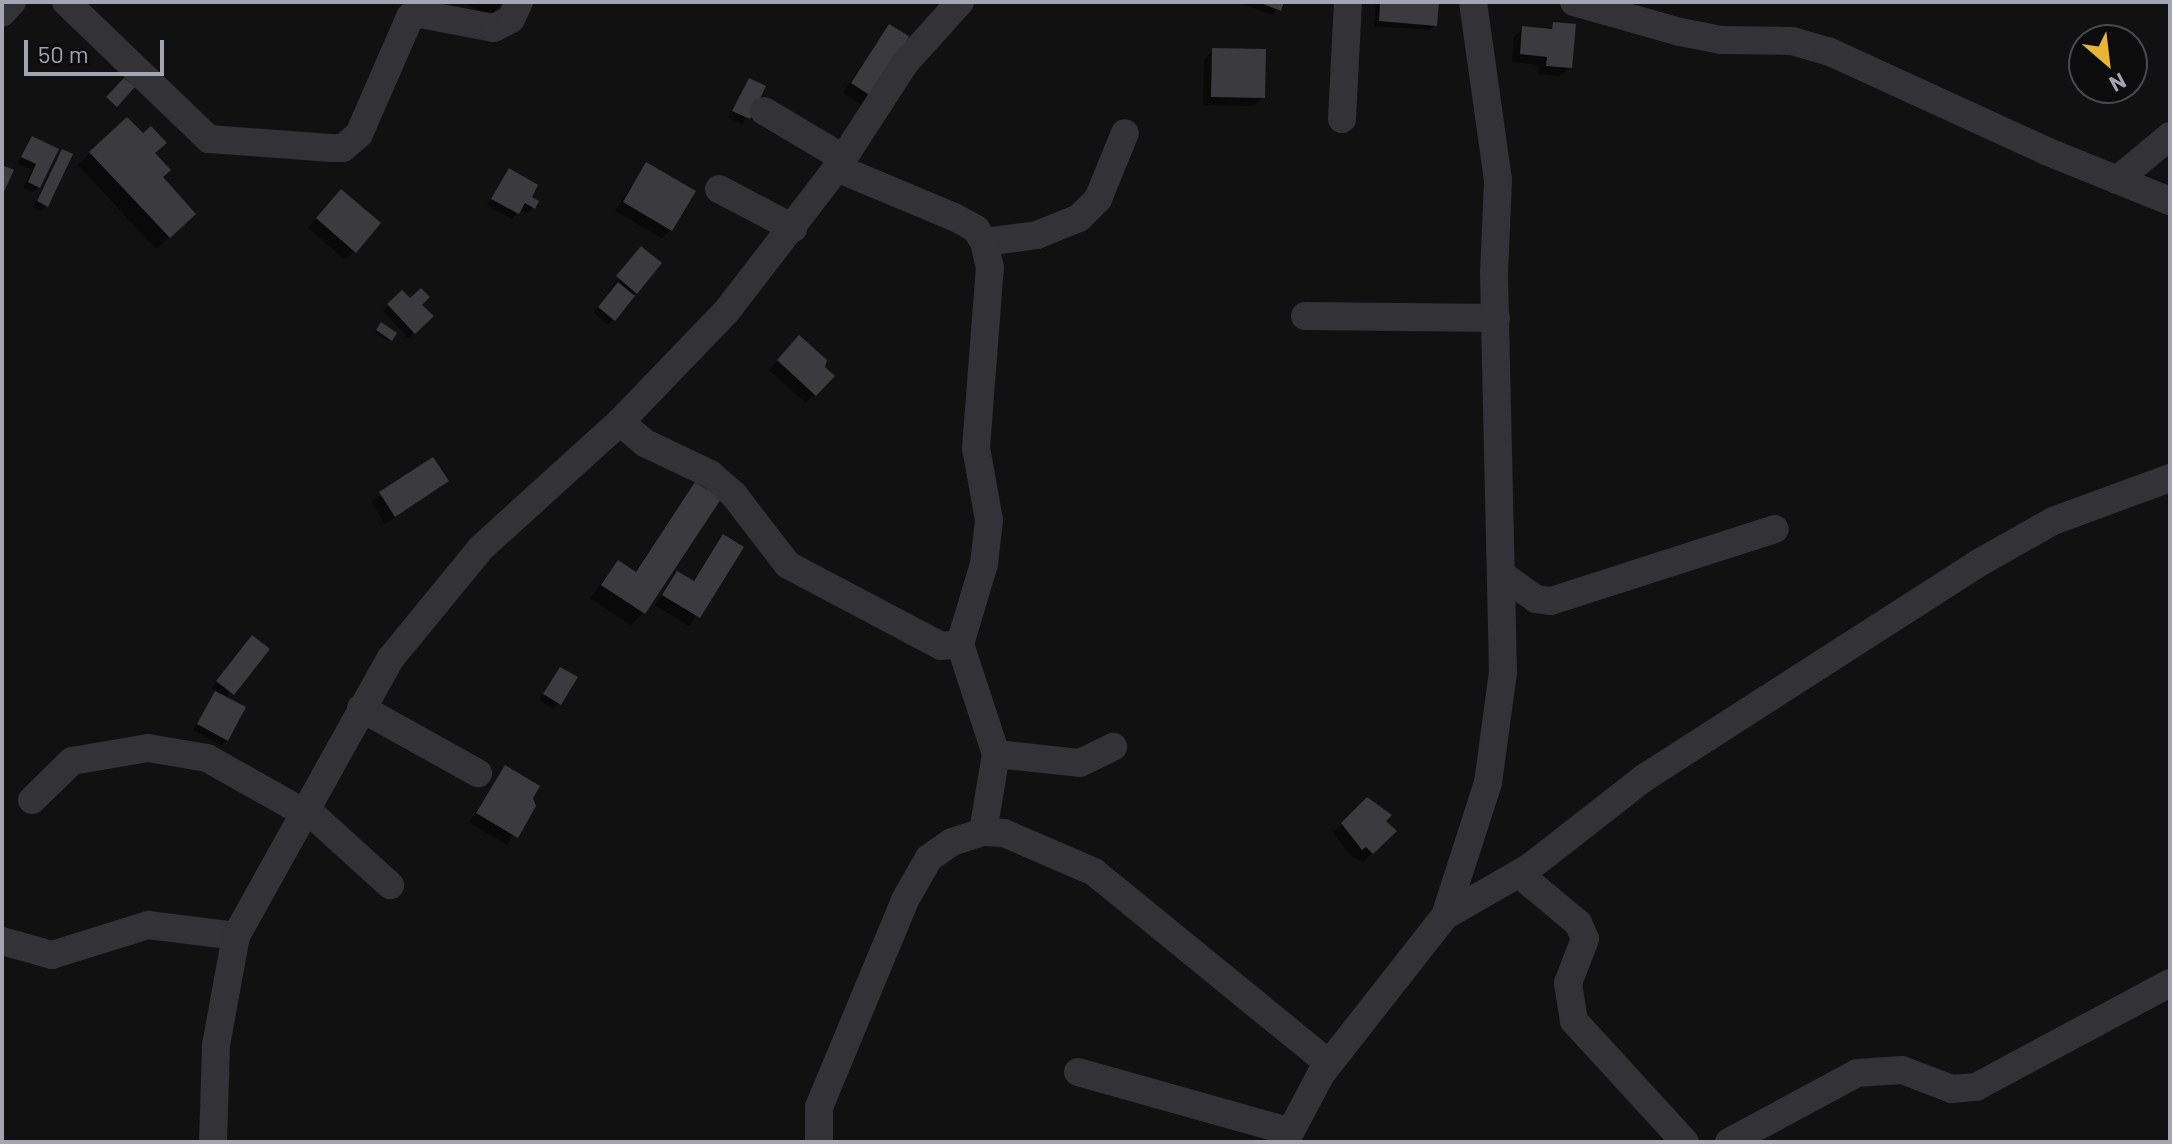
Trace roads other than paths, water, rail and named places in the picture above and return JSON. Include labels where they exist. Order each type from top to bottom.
[{"type":"street","points":[[2,13],[12,2]]},
{"type":"street","points":[[66,2],[209,139],[343,148],[359,134],[410,17],[420,14],[494,28],[511,19],[519,2]]},
{"type":"street","points":[[213,1142],[216,1045],[236,936],[361,708],[435,599],[481,548],[620,422],[726,312],[840,163],[905,63],[960,2]]},
{"type":"street","points":[[1342,119],[1348,2]]},
{"type":"street","points":[[1078,1072],[1286,1137],[1329,1064],[1445,916],[1488,783],[1503,672],[1496,318],[1498,180],[1473,2]]},
{"type":"street","points":[[1574,2],[1680,32],[1721,40],[1792,41],[1828,51],[2170,201]]},
{"type":"street","points":[[764,111],[840,163],[976,229],[984,242],[990,268],[976,448],[989,520],[984,564],[960,644],[996,754],[983,832]]},
{"type":"street","points":[[984,242],[1058,229],[1079,218],[1098,199],[1125,133]]},
{"type":"street","points":[[2117,180],[2170,136]]},
{"type":"street","points":[[719,189],[793,228]]},
{"type":"street","points":[[1305,316],[1496,318]]},
{"type":"street","points":[[620,422],[645,443],[710,474],[734,495],[788,565],[941,646],[960,644]]},
{"type":"street","points":[[1445,916],[1519,874],[1644,778],[1977,564],[2053,521],[2170,478]]},
{"type":"street","points":[[1502,575],[1536,599],[1551,601],[1775,529]]},
{"type":"street","points":[[361,708],[478,773]]},
{"type":"street","points":[[996,754],[1080,763],[1113,747]]},
{"type":"street","points":[[32,800],[72,761],[148,748],[207,758],[304,810],[390,885]]},
{"type":"street","points":[[819,1142],[819,1107],[905,900],[929,858],[952,842],[983,832],[1004,833],[1094,872],[1329,1064]]},
{"type":"street","points":[[1519,874],[1578,923],[1585,939],[1568,983],[1574,1021],[1685,1142]]},
{"type":"street","points":[[2,941],[52,955],[148,925],[236,936]]},
{"type":"street","points":[[1729,1142],[1857,1073],[1902,1070],[1952,1089],[1976,1087],[2170,983]]}]
